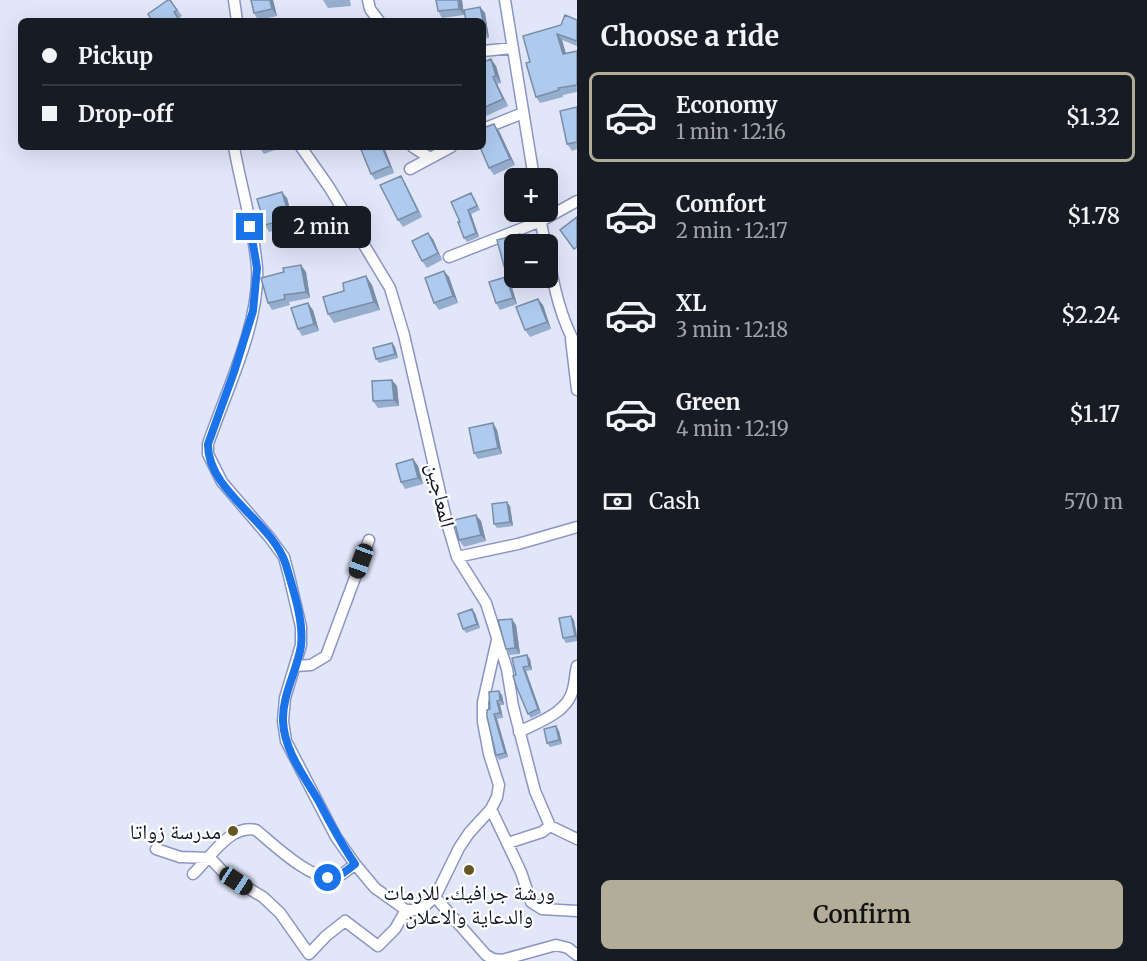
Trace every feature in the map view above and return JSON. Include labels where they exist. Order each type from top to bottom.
[{"type":"street","points":[[234,0],[237,18]]},
{"type":"street","points":[[368,0],[370,9],[377,18]]},
{"type":"street","points":[[505,0],[532,168]]},
{"type":"street","points":[[486,51],[513,48]]},
{"type":"street","points":[[486,128],[523,113]]},
{"type":"street","points":[[235,150],[257,268],[256,289],[253,311],[208,444],[208,454],[222,482],[284,557],[301,627],[301,645],[285,698],[283,721],[286,741],[336,837],[355,864],[375,888],[406,910],[420,910],[435,897],[459,848],[491,809],[497,797],[499,785],[489,754],[483,722],[483,702],[497,640]]},
{"type":"street","name":"المعاجين","points":[[303,150],[328,186],[390,288],[404,335],[456,557],[486,603],[507,669],[519,732],[536,791],[550,826]]},
{"type":"street","points":[[418,150],[430,158]]},
{"type":"street","points":[[410,169],[445,150]]},
{"type":"street","points":[[558,209],[577,201]]},
{"type":"street","points":[[449,257],[527,222]]},
{"type":"street","points":[[556,288],[561,310],[577,347]]},
{"type":"street","points":[[574,339],[577,390]]},
{"type":"street","points":[[456,557],[518,544],[577,527]]},
{"type":"street","points":[[296,666],[310,665],[326,656],[369,540]]},
{"type":"street","points":[[519,732],[555,713],[565,704],[573,689],[577,666]]},
{"type":"street","points":[[491,809],[521,872],[528,898],[542,909],[577,911]]},
{"type":"street","points":[[508,843],[542,832],[550,826],[577,839]]},
{"type":"street","points":[[193,874],[237,831],[248,828],[256,830],[295,860],[328,878],[336,877],[355,864]]},
{"type":"street","points":[[156,849],[180,857],[210,858],[226,875],[263,897],[280,913],[312,958],[326,936],[345,921],[378,946],[395,929],[406,910]]},
{"type":"street","points":[[435,897],[486,955],[493,959],[502,960],[556,945],[568,948],[577,955]]},
{"type":"building","points":[[170,0],[177,10],[174,12],[178,18],[150,18],[148,14]]},
{"type":"building","points":[[251,0],[270,0],[272,9],[254,13]]},
{"type":"building","points":[[436,0],[458,0],[459,9],[438,11]]},
{"type":"building","points":[[480,7],[482,18],[465,18],[464,10]]},
{"type":"building","points":[[565,15],[577,20],[577,41],[557,34],[563,54],[577,51],[577,85],[558,88],[559,90],[536,97],[526,63],[530,62],[523,36],[561,25]]},
{"type":"building","points":[[491,59],[496,76],[493,77],[503,99],[486,107],[486,61]]},
{"type":"building","points":[[577,107],[577,142],[567,144],[560,111]]},
{"type":"building","points":[[494,124],[510,159],[489,168],[481,150],[486,150],[486,127]]},
{"type":"building","points":[[361,150],[383,150],[390,166],[371,174]]},
{"type":"building","points":[[401,176],[418,211],[398,220],[380,185]]},
{"type":"building","points":[[282,192],[290,218],[265,225],[257,199]]},
{"type":"building","points":[[471,193],[477,206],[468,210],[476,233],[464,238],[451,202]]},
{"type":"building","points":[[577,217],[577,247],[574,249],[560,230]]},
{"type":"building","points":[[428,233],[438,253],[422,261],[412,241]]},
{"type":"building","points":[[504,238],[504,266],[497,240]]},
{"type":"building","points":[[301,265],[306,292],[284,295],[285,299],[268,303],[261,278],[284,272],[283,268]]},
{"type":"building","points":[[444,271],[453,296],[434,303],[425,278]]},
{"type":"building","points":[[366,276],[374,302],[328,314],[323,297],[344,291],[343,283]]},
{"type":"building","points":[[504,278],[504,288],[510,288],[513,298],[496,303],[489,282]]},
{"type":"building","points":[[538,299],[547,322],[525,330],[516,307]]},
{"type":"building","points":[[308,303],[314,324],[298,329],[291,308]]},
{"type":"building","points":[[392,343],[395,354],[376,359],[373,348]]},
{"type":"building","points":[[392,380],[394,400],[373,401],[372,381]]},
{"type":"building","points":[[493,423],[498,448],[474,453],[469,428]]},
{"type":"building","points":[[413,459],[418,478],[401,482],[396,464]]},
{"type":"building","points":[[507,502],[510,522],[494,524],[492,504]]},
{"type":"building","points":[[476,515],[481,535],[459,540],[454,520]]},
{"type":"building","points":[[472,609],[477,624],[463,629],[458,614]]},
{"type":"building","points":[[571,616],[575,636],[563,638],[559,618]]},
{"type":"building","points":[[512,619],[515,648],[506,649],[498,620]]},
{"type":"building","points":[[527,655],[529,666],[523,667],[538,709],[528,714],[513,676],[516,675],[512,658]]},
{"type":"building","points":[[499,691],[500,700],[497,701],[500,713],[494,714],[505,753],[496,755],[487,710],[490,709],[489,692]]},
{"type":"building","points":[[556,726],[559,740],[547,743],[544,729]]},
{"type":"place","name":"مدرسة زواتا","points":[[233,831]]},
{"type":"place","name":"ورشة جرافيك. للارمات والدعاية والاعلان","points":[[469,870]]},
{"type":"route","points":[[250,227],[257,268],[253,311],[208,444],[208,454],[222,482],[284,557],[301,627],[301,645],[285,698],[283,721],[286,741],[336,837],[355,864],[344,873],[328,878]]}]
